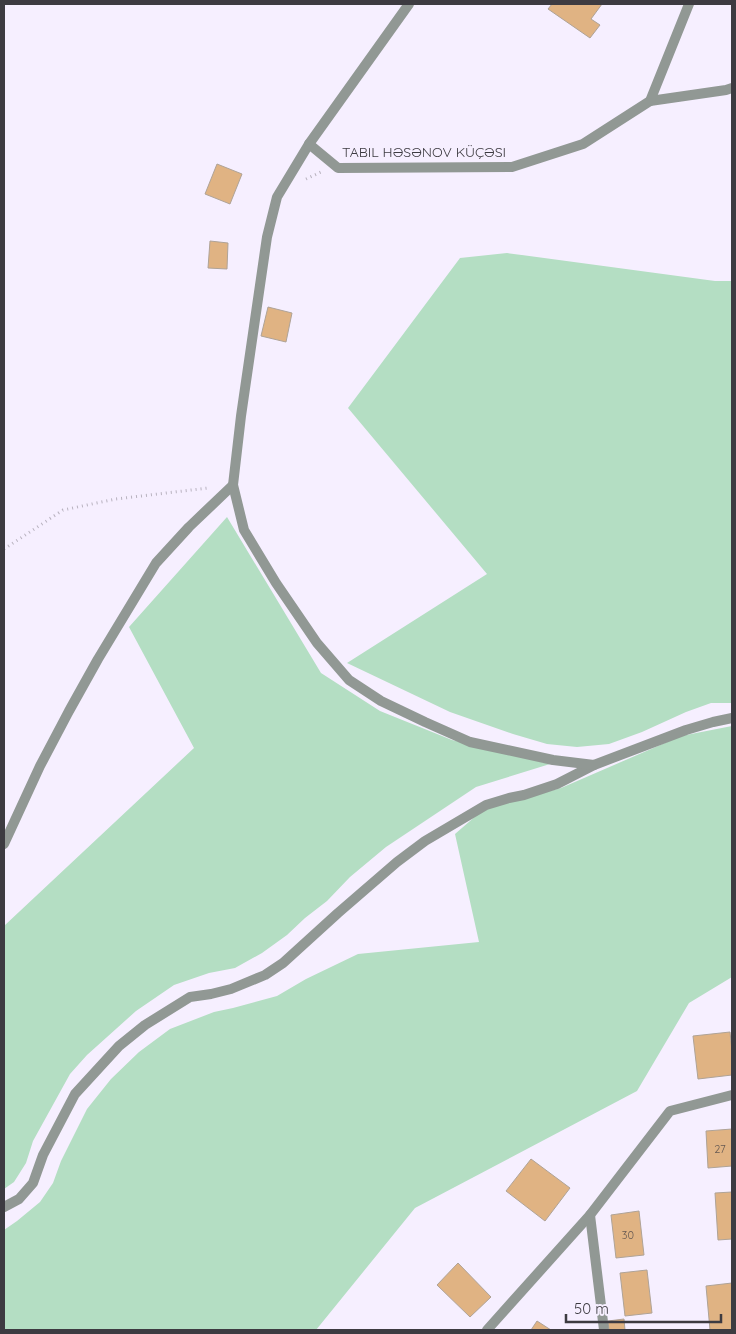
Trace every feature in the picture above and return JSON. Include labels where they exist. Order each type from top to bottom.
[{"type":"street","points":[[409,4],[309,144],[277,198],[267,237],[240,416],[233,485],[244,530],[276,583],[317,643],[349,680],[381,700],[424,722],[470,742],[553,760],[594,765]]},
{"type":"street","points":[[650,101],[689,4]]},
{"type":"street","name":"TABIL HƏSƏNOV KÜÇƏSI","points":[[309,144],[338,168],[512,167],[583,144],[650,101],[732,88]]},
{"type":"street","points":[[4,844],[40,766],[69,711],[156,563],[189,527],[233,485]]},
{"type":"street","points":[[4,1207],[19,1199],[33,1183],[43,1155],[75,1094],[119,1046],[145,1025],[190,997],[231,989],[265,975],[283,963],[397,862],[425,841],[486,805],[557,784],[594,765],[686,730],[732,718]]},
{"type":"street","points":[[487,1330],[590,1215],[670,1111],[732,1095]]},
{"type":"street","points":[[590,1215],[604,1330]]},
{"type":"path","points":[[4,549],[63,510],[116,499],[233,485]]},
{"type":"green space","points":[[507,253],[715,281],[732,281],[732,703],[711,703],[609,744],[577,747],[547,744],[450,712],[347,663],[487,574],[348,408],[460,258]]},
{"type":"green space","points":[[227,517],[321,673],[380,711],[452,740],[550,764],[476,787],[386,847],[350,877],[327,901],[287,935],[262,953],[235,968],[209,973],[174,985],[136,1011],[87,1055],[70,1074],[33,1141],[26,1163],[14,1182],[4,1189],[4,926],[194,748],[129,627]]},
{"type":"green space","points":[[732,726],[732,977],[689,1003],[637,1091],[415,1208],[316,1330],[4,1330],[4,1230],[40,1202],[53,1183],[61,1161],[87,1109],[111,1079],[139,1052],[170,1029],[214,1012],[277,996],[306,979],[358,954],[479,942],[455,834],[485,808],[561,788],[681,736]]},
{"type":"building","points":[[552,4],[602,4],[591,19],[600,25],[590,38],[548,9]]},
{"type":"building","points":[[217,164],[242,174],[230,204],[205,194]]},
{"type":"building","points":[[210,241],[228,243],[227,269],[208,268]]},
{"type":"building","points":[[268,307],[292,313],[286,342],[261,336]]},
{"type":"building","points":[[730,1032],[732,1075],[698,1079],[693,1036]]},
{"type":"building","points":[[732,1129],[732,1166],[708,1168],[706,1131]]},
{"type":"building","points":[[531,1159],[570,1188],[545,1221],[506,1191]]},
{"type":"building","points":[[732,1192],[732,1239],[718,1240],[715,1193]]},
{"type":"building","points":[[639,1211],[644,1255],[616,1258],[611,1215]]},
{"type":"building","points":[[458,1263],[491,1297],[470,1317],[437,1285]]},
{"type":"building","points":[[647,1270],[652,1313],[625,1316],[620,1273]]},
{"type":"building","points":[[732,1283],[732,1330],[710,1330],[706,1286]]},
{"type":"building","points":[[624,1319],[625,1330],[609,1330],[608,1321]]},
{"type":"building","points":[[537,1321],[551,1330],[531,1330]]}]
